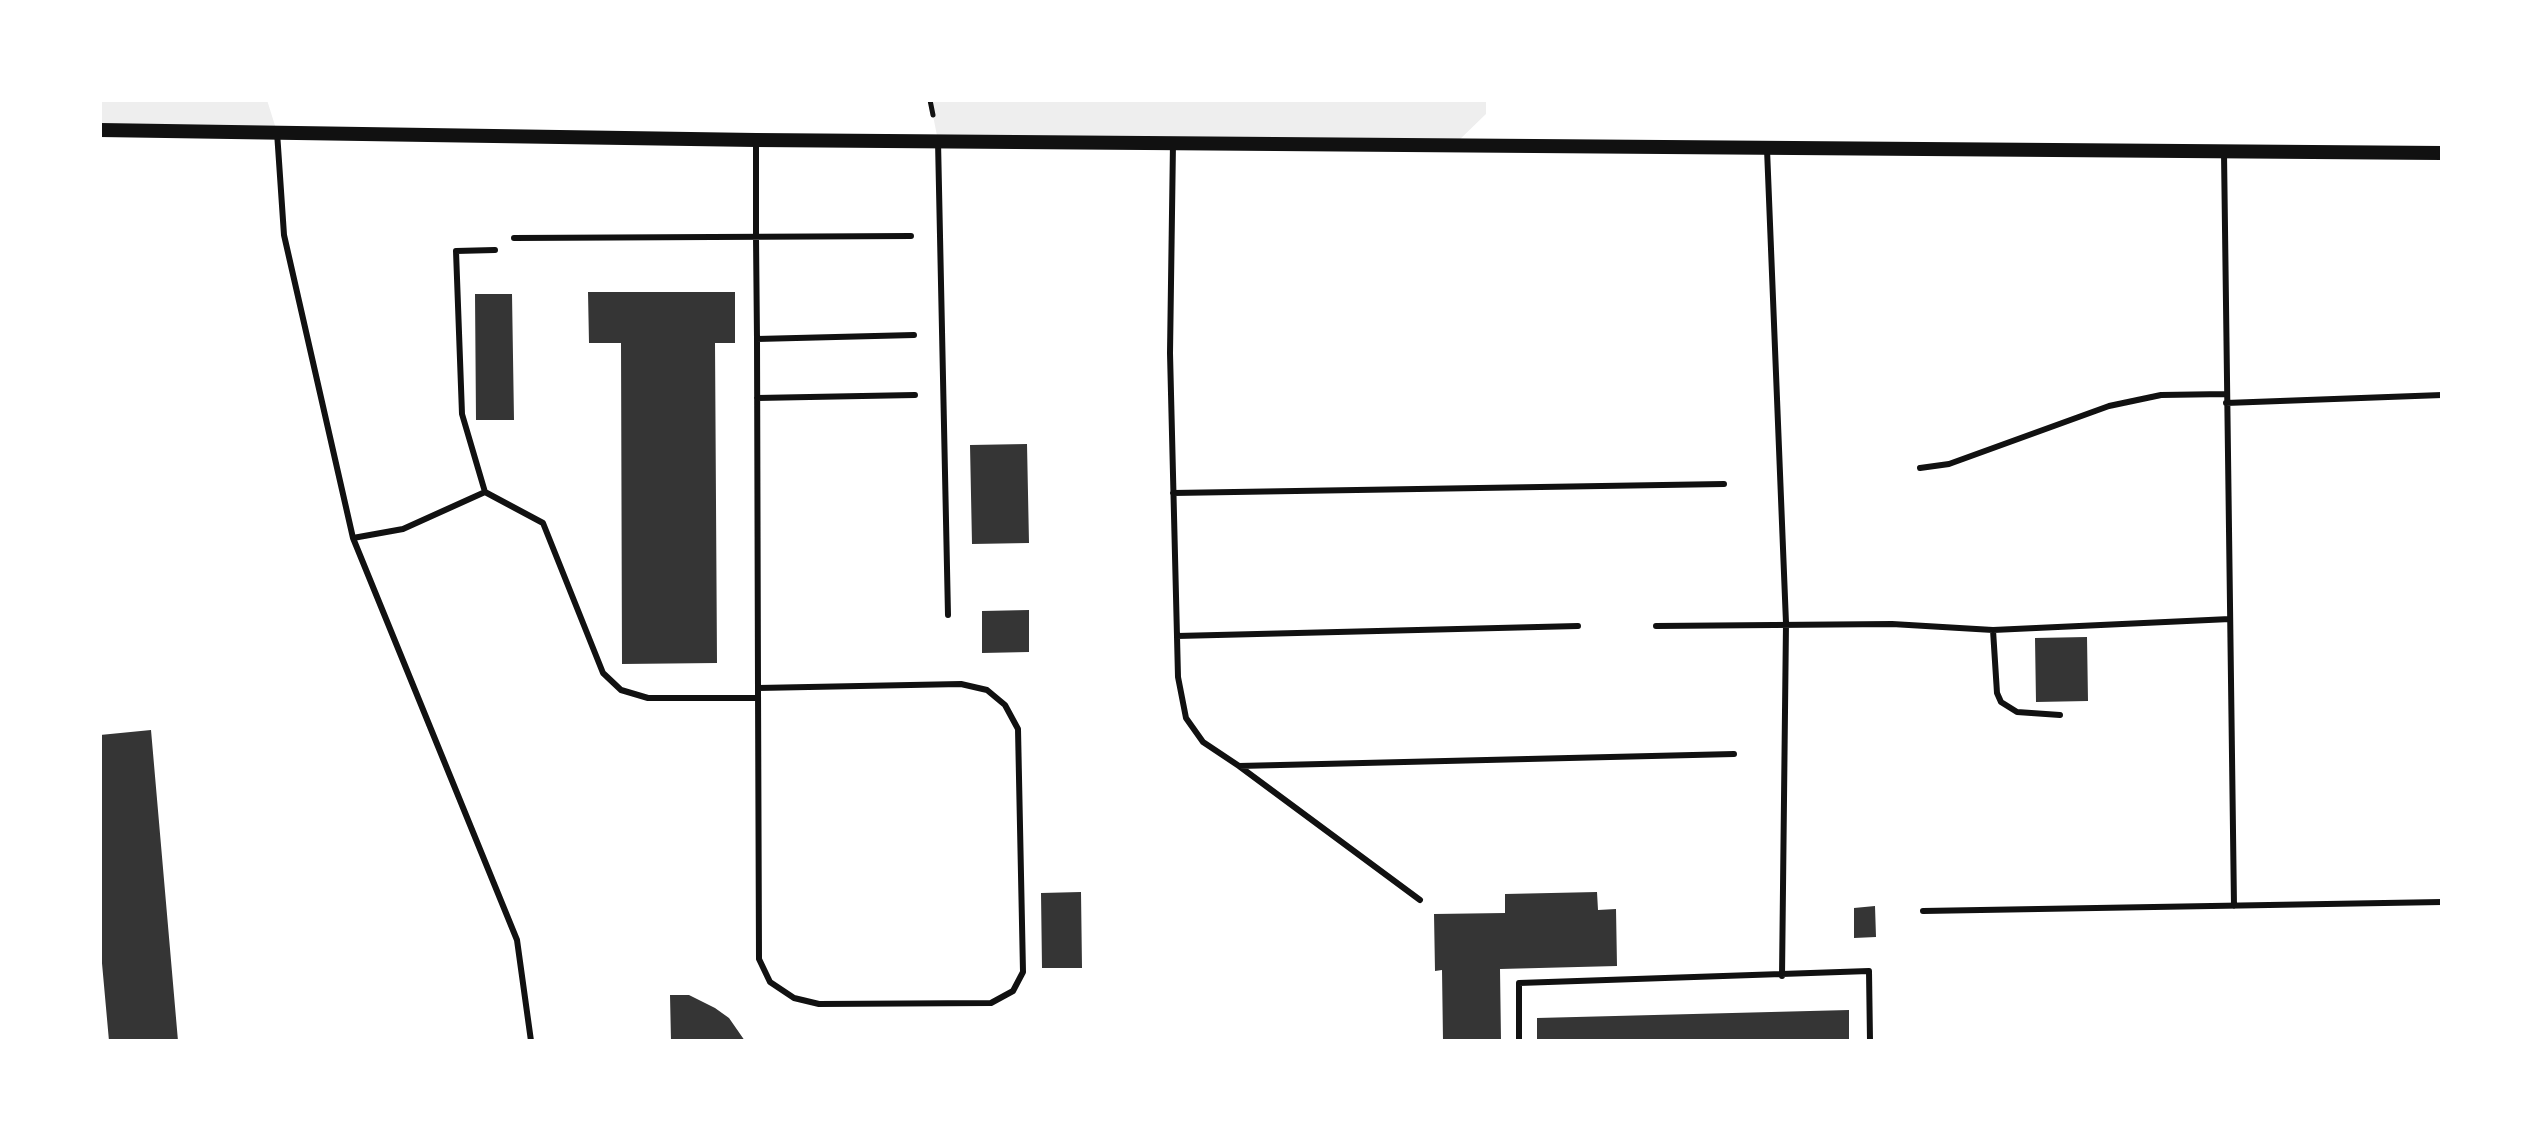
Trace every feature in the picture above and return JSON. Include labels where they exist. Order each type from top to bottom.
[{"type":"street","points":[[100,130],[756,140],[1767,145],[2442,153]]},
{"type":"lane","points":[[277,132],[284,235],[353,538],[517,940],[531,1041]]},
{"type":"lane","points":[[756,140],[756,237],[759,959],[770,982],[794,998],[819,1004],[991,1003],[1013,991],[1023,972],[1018,729],[1005,705],[987,690],[961,684],[758,688]]},
{"type":"lane","points":[[938,141],[948,615]]},
{"type":"lane","points":[[1173,143],[1170,353],[1173,493],[1178,677],[1186,718],[1203,742],[1420,900]]},
{"type":"lane","points":[[1767,145],[1786,623],[1782,976]]},
{"type":"lane","points":[[2224,150],[2234,906]]},
{"type":"lane","points":[[514,238],[911,236]]},
{"type":"lane","points":[[495,250],[456,251],[462,414],[485,492],[543,523],[603,673],[621,690],[648,698],[758,698]]},
{"type":"lane","points":[[757,339],[914,335]]},
{"type":"lane","points":[[1920,468],[1949,464],[2109,406],[2161,395],[2226,394]]},
{"type":"lane","points":[[757,398],[915,395]]},
{"type":"lane","points":[[2226,403],[2442,395]]},
{"type":"lane","points":[[1173,493],[1724,484]]},
{"type":"lane","points":[[353,538],[403,529],[485,492]]},
{"type":"lane","points":[[1656,626],[1786,623],[1993,630],[2230,619]]},
{"type":"lane","points":[[1177,636],[1578,626]]},
{"type":"lane","points":[[1993,630],[1997,693],[2001,702],[2017,712],[2060,715]]},
{"type":"lane","points":[[1239,766],[1734,754]]},
{"type":"lane","points":[[1923,911],[2442,902]]},
{"type":"lane","points":[[1519,1041],[1519,983],[1869,971],[1870,1041]]},
{"type":"shaded area","points":[[100,100],[267,100],[277,132],[100,130]]},
{"type":"shaded area","points":[[930,100],[1486,100],[1486,114],[1455,144],[938,141]]},
{"type":"building","points":[[588,292],[735,292],[735,343],[715,343],[717,663],[622,664],[621,343],[589,343]]},
{"type":"building","points":[[475,294],[512,294],[514,420],[476,420]]},
{"type":"building","points":[[1027,444],[1029,543],[972,544],[970,445]]},
{"type":"building","points":[[1029,610],[1029,652],[982,653],[982,611]]},
{"type":"building","points":[[2087,637],[2088,701],[2036,702],[2035,638]]},
{"type":"building","points":[[151,730],[178,1041],[109,1041],[100,941],[100,735]]},
{"type":"building","points":[[1081,892],[1082,968],[1042,968],[1041,893]]},
{"type":"building","points":[[1597,892],[1598,910],[1616,909],[1617,966],[1500,969],[1501,1041],[1443,1041],[1442,970],[1435,971],[1434,914],[1505,913],[1505,894]]},
{"type":"building","points":[[1875,906],[1876,937],[1854,938],[1854,908]]},
{"type":"building","points":[[670,995],[689,995],[715,1008],[729,1018],[745,1041],[671,1041]]},
{"type":"building","points":[[1849,1010],[1849,1041],[1537,1041],[1537,1018]]}]
